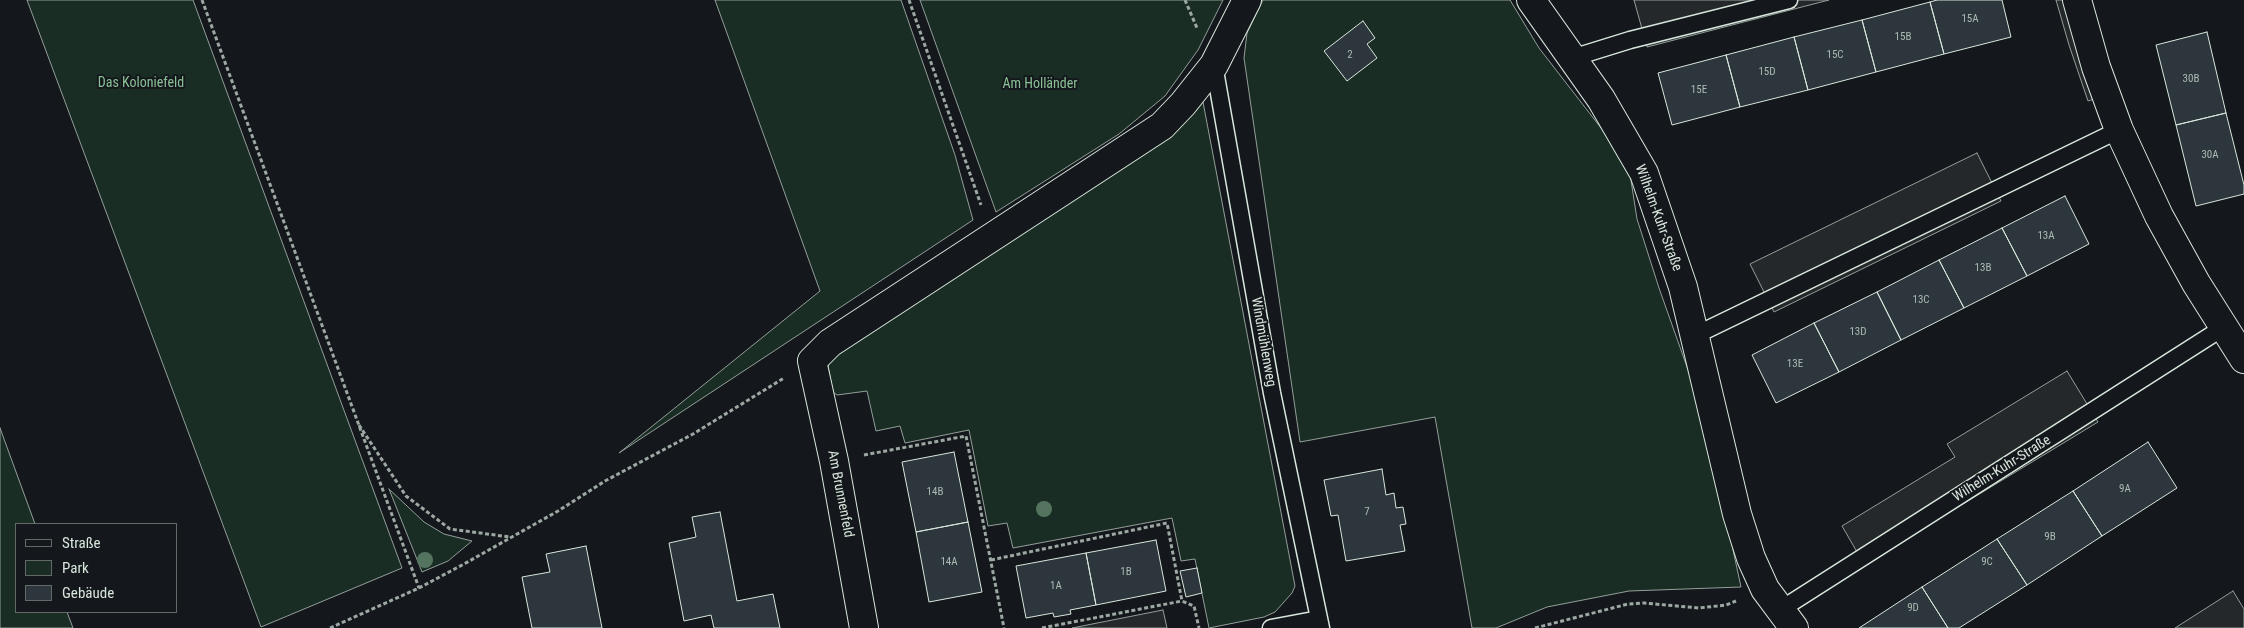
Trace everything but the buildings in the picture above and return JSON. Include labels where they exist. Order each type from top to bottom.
[{"type":"street","points":[[812,361],[830,343],[1162,126],[1183,104],[1214,65],[1247,0]]},
{"type":"street","name":"Wilhelm-Kuhr-Straße","points":[[1531,0],[1601,100],[1644,172],[1668,241],[1696,335],[1737,514],[1751,558],[1780,609]]},
{"type":"street","points":[[2077,0],[2096,66],[2119,130],[2159,216],[2196,283],[2244,359]]},
{"type":"street","name":"Am Brunnenfeld","points":[[812,361],[834,461],[864,628]]},
{"type":"lane","points":[[1572,58],[1630,40],[1789,0]]},
{"type":"lane","name":"Windmühlenweg","points":[[1214,65],[1272,393],[1320,623],[1271,628]]},
{"type":"lane","points":[[1696,335],[2119,130]]},
{"type":"lane","name":"Wilhelm-Kuhr-Straße","points":[[1780,609],[2224,328]]},
{"type":"path","points":[[202,0],[419,588]]},
{"type":"path","points":[[909,0],[992,236]]},
{"type":"path","points":[[330,628],[419,588],[558,511],[605,481],[693,434],[812,361]]},
{"type":"path","points":[[356,419],[406,496],[450,529],[511,537]]},
{"type":"path","points":[[834,461],[966,436],[1004,628]]},
{"type":"path","points":[[991,560],[1167,523],[1182,601]]},
{"type":"path","points":[[1042,628],[1182,601],[1194,606],[1199,628]]},
{"type":"path","points":[[1536,628],[1628,604],[1644,603],[1699,608],[1726,605],[1780,609]]},
{"type":"green space","name":"Das Koloniefeld","points":[[27,0],[193,0],[402,568],[261,627]]},
{"type":"green space","points":[[715,0],[901,0],[955,155],[973,220],[619,453],[820,291]]},
{"type":"green space","name":"Am Holländer","points":[[920,0],[1223,0],[1198,50],[1165,96],[1119,134],[996,212]]},
{"type":"green space","points":[[1263,0],[1510,0],[1539,48],[1608,137],[1630,174],[1637,219],[1659,288],[1704,415],[1741,587],[1629,591],[1547,607],[1496,628],[1472,628],[1435,417],[1300,442],[1244,58],[1247,33]]},
{"type":"green space","points":[[1203,102],[1295,586],[1292,593],[1275,612],[1264,617],[1209,628],[1195,559],[1181,561],[1172,518],[1013,548],[1007,523],[988,526],[969,430],[905,443],[900,426],[876,431],[867,391],[837,395],[833,392],[828,366],[833,356]]},
{"type":"green space","points":[[0,428],[35,523],[15,523],[15,613],[67,613],[73,628],[0,628]]},
{"type":"green space","points":[[389,489],[424,522],[444,534],[472,541],[448,561],[422,572]]},
{"type":"shaded area","points":[[1634,0],[1829,0],[1647,47]]},
{"type":"shaded area","points":[[2056,0],[2070,0],[2100,97],[2088,101]]},
{"type":"shaded area","points":[[1977,153],[2001,201],[1774,312],[1750,264]]},
{"type":"shaded area","points":[[2067,371],[2098,422],[1864,564],[1842,526],[1955,457],[1947,444]]},
{"type":"shaded area","points":[[2233,591],[2244,609],[2244,628],[2175,628]]},
{"type":"shaded area","points":[[1163,610],[1167,628],[1072,628]]}]
